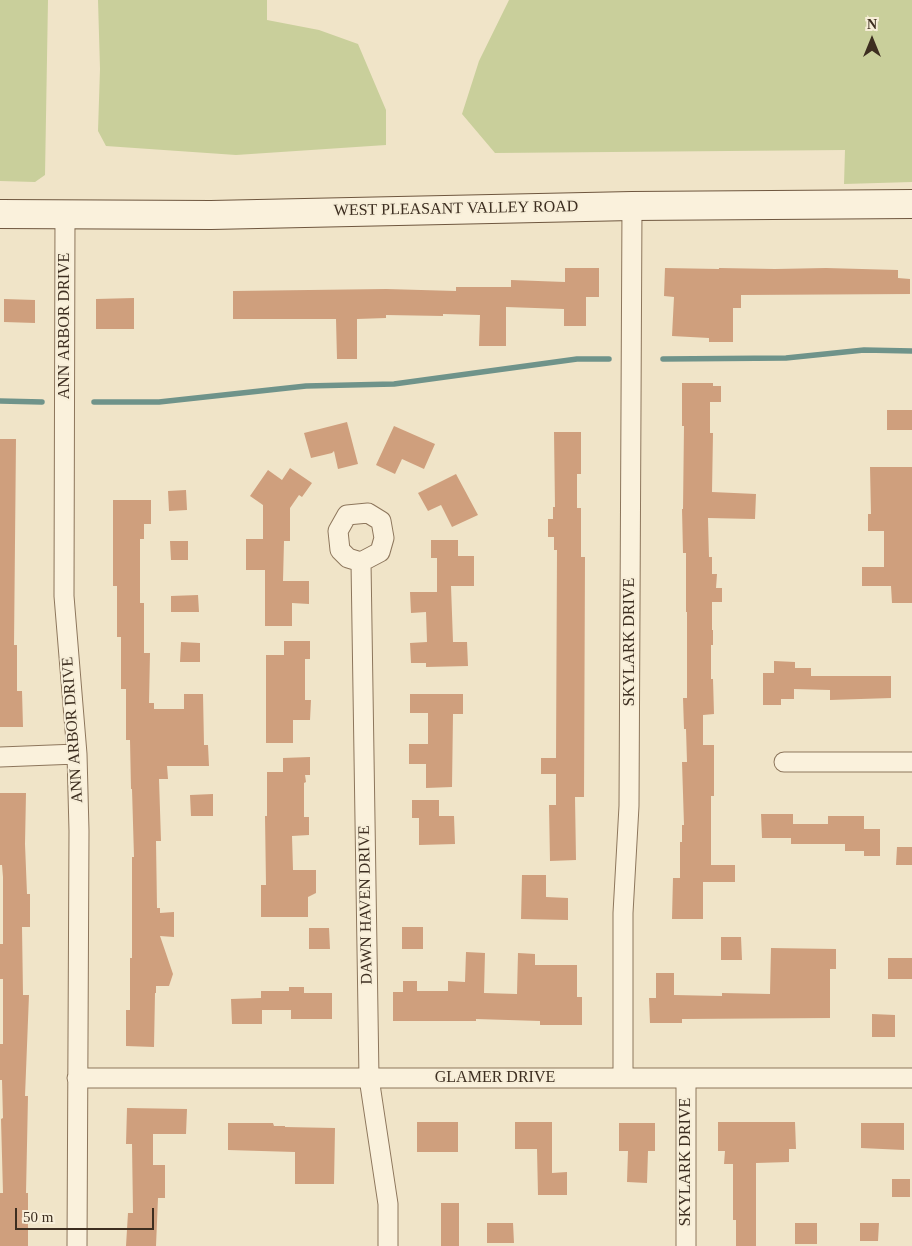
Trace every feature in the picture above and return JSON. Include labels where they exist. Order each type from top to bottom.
[{"type":"main road","name":"WEST PLEASANT VALLEY ROAD","points":[[0,214],[211,216],[632,206],[912,204]]},
{"type":"street","name":"SKYLARK DRIVE","points":[[623,1078],[623,913],[629,796],[632,206]]},
{"type":"street","name":"ANN ARBOR DRIVE","points":[[65,214],[64,596],[78,754],[79,832],[77,1246]]},
{"type":"street","name":"DAWN HAVEN DRIVE","points":[[361,562],[369,1078],[388,1204],[388,1246]]},
{"type":"street","points":[[0,757],[78,754]]},
{"type":"street","points":[[784,762],[912,762]]},
{"type":"street","name":"GLAMER DRIVE","points":[[77,1078],[912,1078]]},
{"type":"street","name":"SKYLARK DRIVE","points":[[686,1078],[686,1246]]},
{"type":"green space","points":[[0,0],[48,0],[45,175],[35,182],[0,181]]},
{"type":"green space","points":[[98,0],[267,0],[267,20],[319,30],[358,44],[386,110],[386,145],[236,155],[106,146],[98,131],[100,69]]},
{"type":"green space","points":[[509,0],[912,0],[912,182],[844,184],[845,150],[495,153],[462,114],[479,61]]},
{"type":"building","points":[[565,268],[599,268],[599,297],[586,297],[586,326],[564,326],[564,309],[506,307],[506,346],[479,346],[480,315],[386,315],[386,318],[357,319],[357,359],[337,359],[336,319],[233,319],[233,291],[386,289],[456,291],[456,287],[511,287],[511,280],[565,282]]},
{"type":"building","points":[[665,268],[898,270],[898,278],[910,279],[910,294],[741,295],[741,308],[733,308],[733,342],[709,342],[709,338],[672,336],[674,297],[664,296]]},
{"type":"building","points":[[134,298],[134,329],[96,329],[96,299]]},
{"type":"building","points":[[4,299],[35,300],[35,323],[4,322]]},
{"type":"building","points":[[682,383],[713,383],[713,386],[721,386],[721,402],[710,402],[710,433],[713,433],[712,492],[756,494],[755,519],[708,518],[709,557],[712,557],[712,574],[717,574],[716,588],[722,588],[722,602],[712,602],[713,645],[711,645],[711,679],[713,679],[714,714],[703,715],[703,745],[714,745],[714,796],[711,796],[711,865],[735,865],[735,882],[703,882],[703,919],[672,919],[673,878],[680,878],[680,842],[682,842],[682,825],[684,825],[682,762],[687,762],[683,698],[687,698],[687,612],[686,553],[683,553],[682,509],[684,426],[682,426]]},
{"type":"building","points":[[887,410],[912,410],[912,430],[887,430]]},
{"type":"building","points":[[347,422],[358,464],[338,469],[334,451],[311,458],[304,433]]},
{"type":"building","points":[[394,426],[435,444],[424,469],[402,459],[395,474],[376,465]]},
{"type":"building","points":[[554,432],[581,432],[581,474],[577,474],[577,508],[581,508],[581,557],[585,557],[584,797],[575,797],[576,860],[550,861],[549,805],[556,805],[556,774],[541,774],[541,758],[556,758],[557,550],[554,550],[554,537],[548,537],[548,519],[553,519],[553,507],[555,507]]},
{"type":"building","points":[[0,439],[16,439],[14,645],[17,645],[17,691],[22,691],[23,727],[0,727]]},
{"type":"building","points":[[870,467],[912,467],[912,603],[892,603],[891,586],[862,586],[862,567],[884,567],[884,531],[868,531],[868,514],[871,514]]},
{"type":"building","points":[[290,468],[312,483],[302,497],[299,495],[290,508],[290,541],[284,541],[283,581],[309,581],[309,604],[292,603],[292,626],[265,626],[265,570],[246,570],[246,539],[263,539],[263,505],[250,496],[268,470],[282,480]]},
{"type":"building","points":[[456,474],[478,515],[452,527],[441,505],[428,511],[418,493]]},
{"type":"building","points":[[186,490],[187,510],[169,511],[168,491]]},
{"type":"building","points":[[113,500],[151,500],[151,524],[144,524],[144,539],[140,539],[140,603],[144,603],[144,653],[150,653],[149,703],[154,703],[154,709],[184,709],[184,694],[203,694],[204,745],[208,745],[209,766],[167,766],[168,779],[159,779],[161,841],[156,841],[157,908],[160,908],[160,913],[174,912],[174,937],[160,936],[173,974],[169,986],[156,986],[154,1047],[126,1046],[126,1010],[130,1010],[132,857],[134,857],[130,740],[126,740],[126,689],[121,689],[121,637],[117,637],[117,586],[113,586]]},
{"type":"building","points":[[431,540],[458,540],[458,556],[474,556],[474,586],[451,586],[453,642],[467,642],[468,666],[426,667],[426,663],[411,663],[410,643],[427,642],[426,612],[411,613],[410,592],[437,592],[437,558],[431,558]]},
{"type":"building","points":[[170,541],[188,541],[188,560],[171,560]]},
{"type":"building","points":[[198,595],[199,612],[171,612],[171,596]]},
{"type":"building","points":[[284,641],[310,641],[310,659],[305,659],[305,700],[311,700],[310,720],[293,720],[293,743],[266,743],[266,655],[284,655]]},
{"type":"building","points":[[181,642],[200,643],[200,662],[180,662]]},
{"type":"building","points":[[774,661],[795,662],[795,668],[811,668],[811,676],[891,676],[891,698],[830,700],[830,690],[794,689],[794,699],[781,699],[781,705],[763,705],[763,673],[774,673]]},
{"type":"building","points":[[410,694],[463,694],[463,714],[453,714],[452,787],[426,788],[426,764],[409,764],[409,744],[428,744],[428,713],[410,713]]},
{"type":"building","points":[[310,757],[310,775],[305,775],[306,782],[304,783],[304,817],[309,817],[309,835],[292,836],[293,870],[316,870],[316,893],[308,897],[308,917],[261,917],[261,885],[266,885],[265,816],[267,816],[267,772],[283,772],[283,758]]},
{"type":"building","points":[[0,793],[26,793],[25,844],[27,894],[30,894],[30,927],[22,927],[23,995],[29,995],[25,1096],[28,1096],[26,1193],[28,1193],[28,1246],[0,1246],[0,1193],[3,1193],[1,1119],[3,1118],[0,1044],[3,1044],[3,979],[0,979],[0,944],[3,944],[3,877],[2,865],[0,865]]},
{"type":"building","points":[[213,794],[213,816],[191,816],[190,795]]},
{"type":"building","points":[[412,800],[439,800],[439,816],[454,816],[455,844],[419,845],[419,818],[412,818]]},
{"type":"building","points":[[761,814],[793,814],[793,824],[828,824],[828,816],[864,816],[864,829],[880,829],[880,856],[864,856],[864,851],[845,851],[845,844],[791,844],[791,838],[762,838]]},
{"type":"building","points":[[897,847],[912,847],[912,865],[896,865]]},
{"type":"building","points":[[522,875],[546,875],[546,897],[568,898],[568,920],[521,919]]},
{"type":"building","points":[[402,927],[423,927],[423,949],[402,949]]},
{"type":"building","points":[[309,928],[329,928],[330,949],[309,949]]},
{"type":"building","points":[[721,937],[741,937],[742,960],[721,960]]},
{"type":"building","points":[[771,948],[836,949],[836,969],[830,969],[830,1018],[682,1019],[682,1023],[650,1023],[649,998],[656,998],[656,973],[674,973],[674,995],[770,994]]},
{"type":"building","points":[[466,952],[485,953],[484,993],[517,994],[518,953],[535,954],[535,965],[577,965],[577,997],[582,997],[582,1025],[540,1025],[540,1021],[476,1019],[476,1021],[393,1021],[393,992],[403,992],[403,981],[417,981],[417,991],[448,991],[448,981],[465,982]]},
{"type":"building","points":[[888,958],[912,958],[912,979],[888,979]]},
{"type":"building","points":[[289,987],[304,987],[304,993],[332,993],[332,1019],[291,1019],[291,1010],[262,1010],[262,1024],[232,1024],[231,999],[261,998],[261,991],[289,991]]},
{"type":"building","points":[[872,1014],[895,1015],[895,1037],[872,1037]]},
{"type":"building","points":[[127,1108],[187,1109],[186,1134],[153,1134],[153,1165],[165,1165],[165,1198],[158,1198],[156,1246],[126,1246],[128,1213],[133,1213],[132,1144],[126,1144]]},
{"type":"building","points":[[417,1122],[458,1122],[458,1152],[417,1152]]},
{"type":"building","points":[[515,1122],[552,1122],[552,1173],[567,1172],[567,1195],[538,1195],[537,1149],[515,1149]]},
{"type":"building","points":[[718,1122],[795,1122],[796,1149],[789,1149],[789,1162],[756,1163],[756,1246],[736,1246],[736,1220],[733,1220],[733,1164],[724,1164],[725,1151],[718,1151]]},
{"type":"building","points":[[228,1123],[273,1123],[274,1126],[285,1127],[335,1128],[334,1184],[295,1184],[295,1152],[228,1150]]},
{"type":"building","points":[[619,1123],[655,1123],[655,1151],[648,1151],[647,1183],[627,1182],[628,1151],[619,1151]]},
{"type":"building","points":[[861,1123],[904,1123],[904,1150],[861,1148]]},
{"type":"building","points":[[892,1179],[910,1179],[910,1197],[892,1197]]},
{"type":"building","points":[[441,1203],[459,1203],[459,1246],[441,1246]]},
{"type":"building","points":[[487,1223],[513,1223],[514,1243],[487,1243]]},
{"type":"building","points":[[795,1223],[817,1223],[817,1244],[795,1244]]},
{"type":"building","points":[[860,1223],[879,1223],[878,1241],[860,1241]]},
{"type":"waterway","points":[[663,359],[786,358],[864,350],[912,351]]},
{"type":"waterway","points":[[94,402],[159,402],[306,386],[394,384],[577,359],[609,359]]},
{"type":"waterway","points":[[0,401],[42,402]]}]
